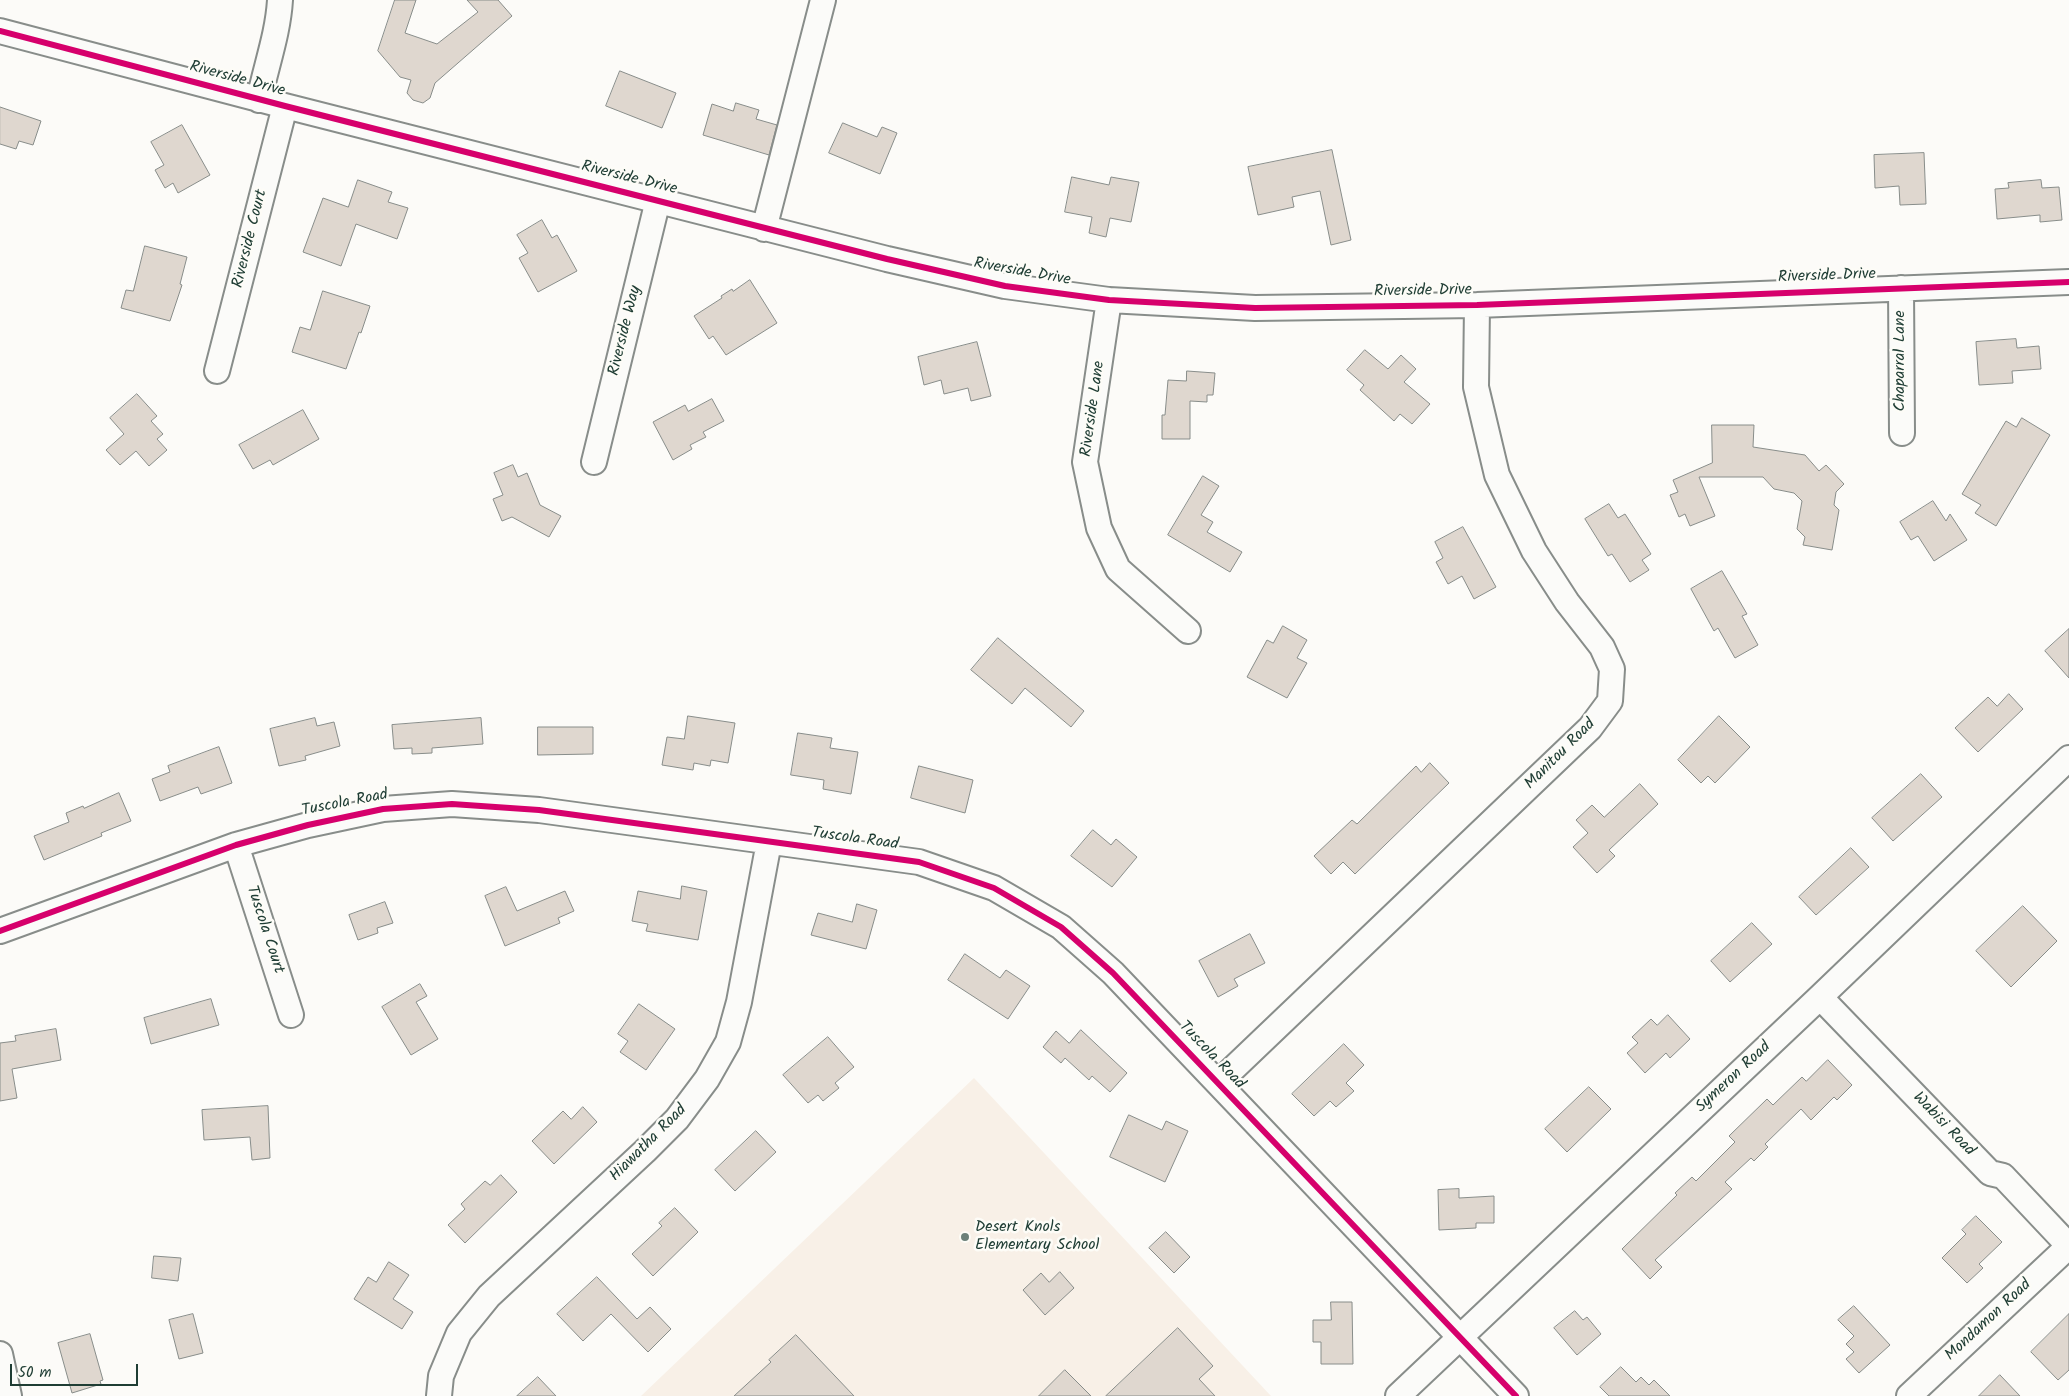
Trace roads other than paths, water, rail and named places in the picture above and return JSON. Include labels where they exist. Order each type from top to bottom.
[{"type":"street","points":[[259,100],[265,69],[279,23],[280,0]]},
{"type":"street","points":[[764,229],[823,0]]},
{"type":"street","name":"Riverside Drive","points":[[0,32],[259,100],[658,200],[764,229],[1004,286],[1109,300],[1255,308],[1477,305],[2069,282]]},
{"type":"street","name":"Riverside Court","points":[[217,371],[285,106]]},
{"type":"street","name":"Riverside Way","points":[[594,462],[658,200]]},
{"type":"street","name":"Chaparral Lane","points":[[1901,288],[1902,433]]},
{"type":"street","name":"Riverside Lane","points":[[1109,300],[1085,462],[1099,528],[1118,569],[1188,631]]},
{"type":"street","name":"Manitou Road","points":[[1218,1082],[1590,728],[1610,701],[1612,669],[1602,646],[1567,602],[1534,551],[1497,475],[1476,386],[1477,305]]},
{"type":"street","name":"Symeron Road","points":[[1398,1396],[1820,997],[2069,758]]},
{"type":"street","name":"Tuscola Road","points":[[0,931],[236,845],[308,824],[383,809],[452,804],[539,810],[919,862],[994,888],[1061,927],[1113,973],[1516,1396]]},
{"type":"street","name":"Hiawatha Road","points":[[439,1396],[441,1376],[460,1333],[489,1296],[645,1151],[677,1119],[707,1079],[728,1042],[739,1002],[769,842]]},
{"type":"street","name":"Tuscola Court","points":[[236,845],[292,1015]]},
{"type":"street","name":"Wabisi Road","points":[[1820,997],[1990,1173],[2003,1176],[2069,1246]]},
{"type":"street","name":"Mondamon Road","points":[[1909,1396],[2069,1246]]},
{"type":"street","points":[[0,1354],[9,1396]]},
{"type":"place","name":"Desert Knols Elementary School","points":[[965,1237]]}]
